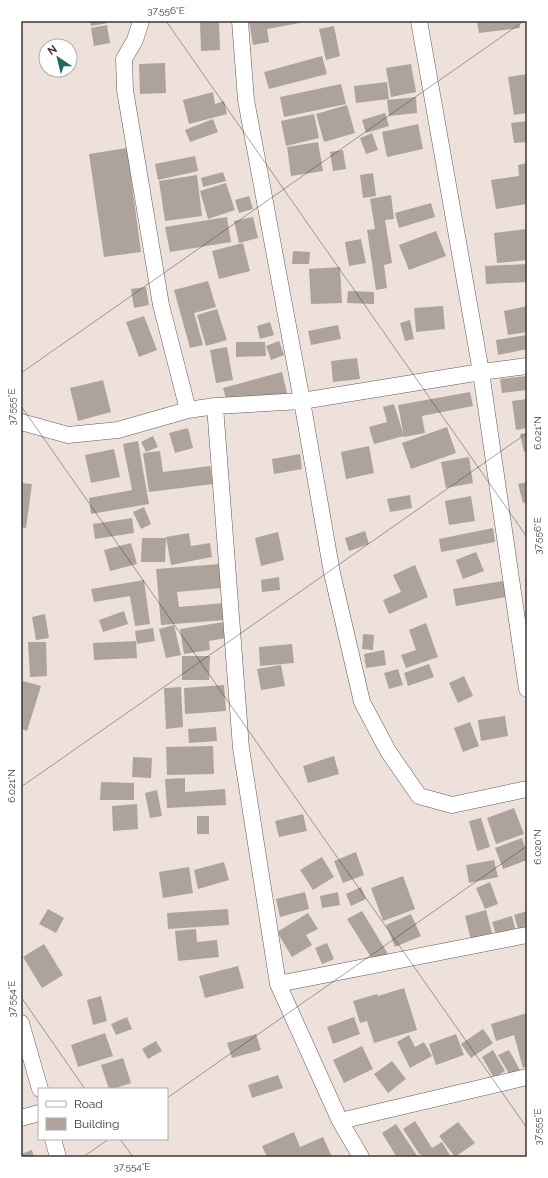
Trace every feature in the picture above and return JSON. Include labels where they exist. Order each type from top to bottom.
[{"type":"street","points":[[141,21],[135,40],[124,58],[125,90],[161,305],[188,410]]},
{"type":"street","points":[[240,21],[246,100],[302,401],[332,573],[362,702],[388,751],[419,796],[452,805],[527,789]]},
{"type":"street","points":[[419,21],[481,372],[527,689]]},
{"type":"street","points":[[21,422],[68,435],[118,430],[188,410],[215,406],[302,401],[527,366]]},
{"type":"street","points":[[215,406],[241,748],[278,984],[340,1121],[361,1157]]},
{"type":"street","points":[[278,984],[527,935]]},
{"type":"street","points":[[21,1023],[40,1088]]},
{"type":"street","points":[[340,1121],[527,1077]]},
{"type":"street","points":[[21,1118],[38,1113]]},
{"type":"street","points":[[53,1140],[58,1157]]},
{"type":"building","points":[[90,21],[107,21],[108,23],[91,26]]},
{"type":"building","points":[[249,21],[300,21],[300,23],[267,29],[269,42],[253,45]]},
{"type":"building","points":[[477,21],[519,21],[520,28],[479,33]]},
{"type":"building","points":[[219,22],[220,50],[201,51],[200,23]]},
{"type":"building","points":[[107,25],[110,43],[94,46],[91,28]]},
{"type":"building","points":[[334,26],[340,56],[326,60],[319,29]]},
{"type":"building","points":[[322,56],[327,74],[269,89],[264,72]]},
{"type":"building","points":[[165,63],[166,93],[140,94],[139,64]]},
{"type":"building","points":[[411,64],[416,92],[391,97],[386,68]]},
{"type":"building","points":[[527,74],[527,113],[514,115],[508,77]]},
{"type":"building","points":[[387,82],[389,99],[356,103],[354,86]]},
{"type":"building","points":[[341,84],[346,104],[284,117],[280,97]]},
{"type":"building","points":[[213,92],[215,104],[224,101],[227,114],[189,124],[183,100]]},
{"type":"building","points":[[416,97],[417,113],[389,116],[387,100]]},
{"type":"building","points":[[347,105],[355,133],[324,142],[316,114]]},
{"type":"building","points":[[385,113],[389,126],[366,133],[362,120]]},
{"type":"building","points":[[314,114],[319,138],[286,146],[281,121]]},
{"type":"building","points":[[213,119],[218,132],[190,142],[185,130]]},
{"type":"building","points":[[527,121],[527,142],[514,143],[511,123]]},
{"type":"building","points":[[418,124],[423,149],[387,157],[382,132]]},
{"type":"building","points":[[372,133],[378,150],[366,154],[360,138]]},
{"type":"building","points":[[318,142],[323,171],[291,176],[287,147]]},
{"type":"building","points":[[127,148],[141,252],[104,257],[89,154]]},
{"type":"building","points":[[343,150],[346,169],[333,171],[330,152]]},
{"type":"building","points":[[195,156],[198,171],[158,180],[155,164]]},
{"type":"building","points":[[527,163],[527,204],[496,209],[491,180],[519,176],[518,165]]},
{"type":"building","points":[[223,172],[226,181],[203,187],[201,178]]},
{"type":"building","points":[[373,173],[376,196],[363,198],[360,175]]},
{"type":"building","points":[[197,175],[202,216],[165,221],[159,181]]},
{"type":"building","points":[[226,183],[235,210],[208,219],[200,191]]},
{"type":"building","points":[[391,195],[394,219],[385,220],[392,263],[384,265],[387,288],[376,290],[367,230],[375,229],[370,199]]},
{"type":"building","points":[[249,196],[253,209],[239,213],[235,200]]},
{"type":"building","points":[[431,203],[435,217],[399,228],[395,213]]},
{"type":"building","points":[[227,217],[231,242],[170,252],[165,227]]},
{"type":"building","points":[[253,217],[258,238],[239,243],[234,221]]},
{"type":"building","points":[[526,229],[527,260],[497,263],[494,233]]},
{"type":"building","points":[[436,231],[446,256],[409,270],[399,245]]},
{"type":"building","points":[[361,239],[366,263],[349,266],[345,242]]},
{"type":"building","points":[[243,243],[250,271],[219,279],[212,251]]},
{"type":"building","points":[[293,251],[310,252],[309,264],[292,264]]},
{"type":"building","points":[[527,264],[527,282],[486,284],[485,266]]},
{"type":"building","points":[[340,267],[342,303],[311,304],[309,269]]},
{"type":"building","points":[[208,281],[216,307],[194,313],[203,345],[190,348],[174,290]]},
{"type":"building","points":[[146,287],[149,305],[134,308],[131,289]]},
{"type":"building","points":[[348,291],[374,292],[374,304],[347,303]]},
{"type":"building","points":[[443,306],[445,329],[416,332],[414,308]]},
{"type":"building","points":[[527,306],[527,332],[508,335],[504,311]]},
{"type":"building","points":[[217,309],[227,340],[206,346],[197,315]]},
{"type":"building","points":[[144,316],[157,350],[139,357],[126,322]]},
{"type":"building","points":[[410,320],[414,339],[405,341],[400,323]]},
{"type":"building","points":[[270,322],[274,335],[260,339],[257,326]]},
{"type":"building","points":[[338,325],[341,339],[311,345],[308,331]]},
{"type":"building","points":[[527,335],[527,349],[498,355],[496,340]]},
{"type":"building","points":[[279,341],[284,355],[271,360],[266,346]]},
{"type":"building","points":[[236,342],[265,342],[266,356],[236,357]]},
{"type":"building","points":[[227,347],[233,380],[216,383],[210,350]]},
{"type":"building","points":[[357,358],[360,379],[333,382],[331,361]]},
{"type":"building","points":[[282,372],[287,393],[229,409],[223,388]]},
{"type":"building","points":[[527,376],[527,390],[502,393],[500,379]]},
{"type":"building","points":[[103,380],[111,412],[78,421],[70,388]]},
{"type":"building","points":[[470,392],[473,406],[422,416],[425,433],[404,437],[398,405]]},
{"type":"building","points":[[527,399],[527,428],[516,430],[512,401]]},
{"type":"building","points":[[394,404],[404,436],[374,444],[369,427],[387,422],[383,407]]},
{"type":"building","points":[[447,427],[456,453],[411,469],[402,443]]},
{"type":"building","points":[[188,428],[193,448],[175,453],[169,433]]},
{"type":"building","points":[[527,433],[527,451],[524,452],[520,434]]},
{"type":"building","points":[[153,436],[158,447],[146,452],[141,442]]},
{"type":"building","points":[[138,441],[149,504],[91,514],[89,498],[132,490],[123,444]]},
{"type":"building","points":[[369,446],[374,473],[346,479],[341,452]]},
{"type":"building","points":[[114,449],[120,477],[91,483],[85,455]]},
{"type":"building","points":[[160,451],[163,472],[210,466],[213,484],[149,492],[143,453]]},
{"type":"building","points":[[300,454],[302,469],[274,474],[272,459]]},
{"type":"building","points":[[469,457],[473,483],[446,488],[441,462]]},
{"type":"building","points":[[527,482],[527,502],[523,503],[518,484]]},
{"type":"building","points":[[21,483],[32,484],[26,528],[21,527]]},
{"type":"building","points":[[410,495],[412,508],[390,512],[387,499]]},
{"type":"building","points":[[471,496],[475,521],[449,525],[445,501]]},
{"type":"building","points":[[144,507],[151,524],[141,529],[133,512]]},
{"type":"building","points":[[132,518],[134,533],[95,539],[93,524]]},
{"type":"building","points":[[493,528],[495,542],[441,552],[439,539]]},
{"type":"building","points":[[365,531],[369,544],[349,551],[345,538]]},
{"type":"building","points":[[278,532],[284,560],[261,566],[255,538]]},
{"type":"building","points":[[189,533],[191,546],[210,543],[212,557],[171,565],[166,537]]},
{"type":"building","points":[[142,538],[166,538],[165,562],[141,562]]},
{"type":"building","points":[[131,543],[137,564],[110,571],[104,550]]},
{"type":"building","points":[[476,552],[484,571],[463,579],[456,560]]},
{"type":"building","points":[[220,564],[221,588],[177,592],[179,607],[224,603],[225,620],[161,625],[156,569]]},
{"type":"building","points":[[415,565],[428,597],[389,614],[383,600],[401,592],[393,575]]},
{"type":"building","points":[[279,577],[280,590],[262,592],[261,580]]},
{"type":"building","points":[[144,580],[150,624],[135,626],[130,596],[94,602],[91,589]]},
{"type":"building","points":[[503,581],[506,597],[456,606],[453,589]]},
{"type":"building","points":[[124,611],[128,624],[103,632],[99,620]]},
{"type":"building","points":[[45,614],[49,638],[36,640],[32,617]]},
{"type":"building","points":[[224,622],[226,638],[209,641],[210,650],[184,654],[180,629]]},
{"type":"building","points":[[426,623],[438,657],[406,668],[401,655],[416,650],[409,630]]},
{"type":"building","points":[[174,625],[181,655],[166,658],[159,629]]},
{"type":"building","points":[[153,628],[155,641],[137,644],[135,631]]},
{"type":"building","points":[[363,634],[374,635],[373,650],[362,649]]},
{"type":"building","points":[[136,641],[137,658],[94,660],[93,643]]},
{"type":"building","points":[[28,642],[46,642],[47,676],[30,677]]},
{"type":"building","points":[[292,644],[294,663],[260,666],[259,647]]},
{"type":"building","points":[[384,650],[386,665],[366,668],[364,654]]},
{"type":"building","points":[[182,656],[210,656],[209,680],[182,680]]},
{"type":"building","points":[[429,664],[434,677],[408,686],[404,673]]},
{"type":"building","points":[[281,665],[285,686],[261,690],[257,669]]},
{"type":"building","points":[[398,669],[403,685],[389,689],[384,673]]},
{"type":"building","points":[[464,676],[473,696],[458,703],[449,683]]},
{"type":"building","points":[[23,681],[41,686],[27,731],[21,729],[21,687]]},
{"type":"building","points":[[224,685],[226,711],[185,714],[184,688]]},
{"type":"building","points":[[181,687],[183,727],[166,729],[164,688]]},
{"type":"building","points":[[505,716],[508,736],[481,741],[478,720]]},
{"type":"building","points":[[470,722],[479,746],[463,752],[454,728]]},
{"type":"building","points":[[216,727],[217,741],[189,743],[188,729]]},
{"type":"building","points":[[213,746],[214,774],[167,775],[166,747]]},
{"type":"building","points":[[334,756],[339,774],[308,783],[303,766]]},
{"type":"building","points":[[133,757],[152,758],[151,778],[132,777]]},
{"type":"building","points":[[185,778],[185,792],[225,789],[226,805],[167,808],[165,779]]},
{"type":"building","points":[[101,782],[134,783],[134,800],[100,800]]},
{"type":"building","points":[[157,790],[162,816],[150,818],[145,793]]},
{"type":"building","points":[[137,804],[138,829],[113,831],[112,806]]},
{"type":"building","points":[[514,808],[524,834],[496,844],[487,818]]},
{"type":"building","points":[[303,814],[307,831],[279,837],[275,821]]},
{"type":"building","points":[[197,816],[209,816],[209,834],[197,834]]},
{"type":"building","points":[[481,818],[490,847],[477,851],[469,821]]},
{"type":"building","points":[[522,838],[527,853],[527,860],[503,869],[495,848]]},
{"type":"building","points":[[356,852],[364,875],[343,883],[334,861]]},
{"type":"building","points":[[322,857],[334,877],[313,890],[300,870]]},
{"type":"building","points":[[494,860],[498,877],[469,883],[466,865]]},
{"type":"building","points":[[224,862],[229,880],[198,889],[194,870]]},
{"type":"building","points":[[189,867],[193,893],[163,898],[159,872]]},
{"type":"building","points":[[403,876],[415,909],[383,921],[371,888]]},
{"type":"building","points":[[490,882],[498,904],[485,909],[476,888]]},
{"type":"building","points":[[361,887],[366,899],[351,906],[346,894]]},
{"type":"building","points":[[305,892],[309,909],[280,917],[276,899]]},
{"type":"building","points":[[338,892],[340,905],[322,908],[320,896]]},
{"type":"building","points":[[48,909],[64,918],[56,933],[39,924]]},
{"type":"building","points":[[228,909],[229,925],[168,929],[167,913]]},
{"type":"building","points":[[486,910],[493,937],[472,944],[465,916]]},
{"type":"building","points":[[362,911],[388,954],[374,962],[347,919]]},
{"type":"building","points":[[527,911],[527,930],[519,932],[514,915]]},
{"type":"building","points":[[308,913],[318,929],[306,935],[312,945],[292,957],[277,932]]},
{"type":"building","points":[[411,914],[421,936],[395,947],[386,925]]},
{"type":"building","points":[[512,916],[516,932],[497,938],[492,922]]},
{"type":"building","points":[[196,929],[197,942],[217,940],[219,957],[178,961],[175,931]]},
{"type":"building","points":[[327,943],[334,959],[322,964],[315,948]]},
{"type":"building","points":[[44,944],[63,975],[42,988],[23,957]]},
{"type":"building","points":[[238,966],[244,988],[205,998],[199,976]]},
{"type":"building","points":[[404,988],[417,1030],[374,1043],[367,1021],[360,1023],[353,1001],[377,994],[378,996]]},
{"type":"building","points":[[101,996],[107,1021],[93,1025],[87,1000]]},
{"type":"building","points":[[527,1013],[527,1066],[523,1068],[514,1035],[496,1041],[491,1024]]},
{"type":"building","points":[[127,1017],[132,1029],[116,1035],[111,1024]]},
{"type":"building","points":[[354,1017],[360,1034],[333,1044],[327,1027]]},
{"type":"building","points":[[483,1029],[493,1043],[471,1058],[461,1044]]},
{"type":"building","points":[[105,1033],[113,1056],[78,1067],[71,1045]]},
{"type":"building","points":[[256,1034],[261,1050],[232,1058],[227,1043]]},
{"type":"building","points":[[456,1034],[464,1055],[436,1065],[429,1044]]},
{"type":"building","points":[[409,1035],[415,1047],[424,1042],[432,1056],[410,1068],[397,1042]]},
{"type":"building","points":[[156,1041],[162,1051],[148,1059],[142,1049]]},
{"type":"building","points":[[362,1046],[373,1069],[344,1083],[333,1060]]},
{"type":"building","points":[[493,1050],[505,1071],[494,1078],[482,1057]]},
{"type":"building","points":[[509,1050],[521,1072],[511,1077],[498,1055]]},
{"type":"building","points":[[123,1058],[131,1083],[116,1088],[109,1088],[101,1065]]},
{"type":"building","points":[[392,1061],[406,1079],[388,1093],[374,1074]]},
{"type":"building","points":[[278,1075],[283,1088],[252,1098],[248,1085]]},
{"type":"building","points":[[415,1121],[432,1148],[442,1142],[451,1157],[422,1157],[421,1154],[420,1155],[403,1129]]},
{"type":"building","points":[[458,1122],[475,1143],[455,1157],[439,1136]]},
{"type":"building","points":[[396,1124],[418,1157],[395,1157],[396,1156],[382,1133]]},
{"type":"building","points":[[294,1132],[300,1147],[323,1137],[332,1157],[267,1157],[262,1146]]},
{"type":"building","points":[[32,1150],[34,1157],[21,1157],[21,1154]]}]
